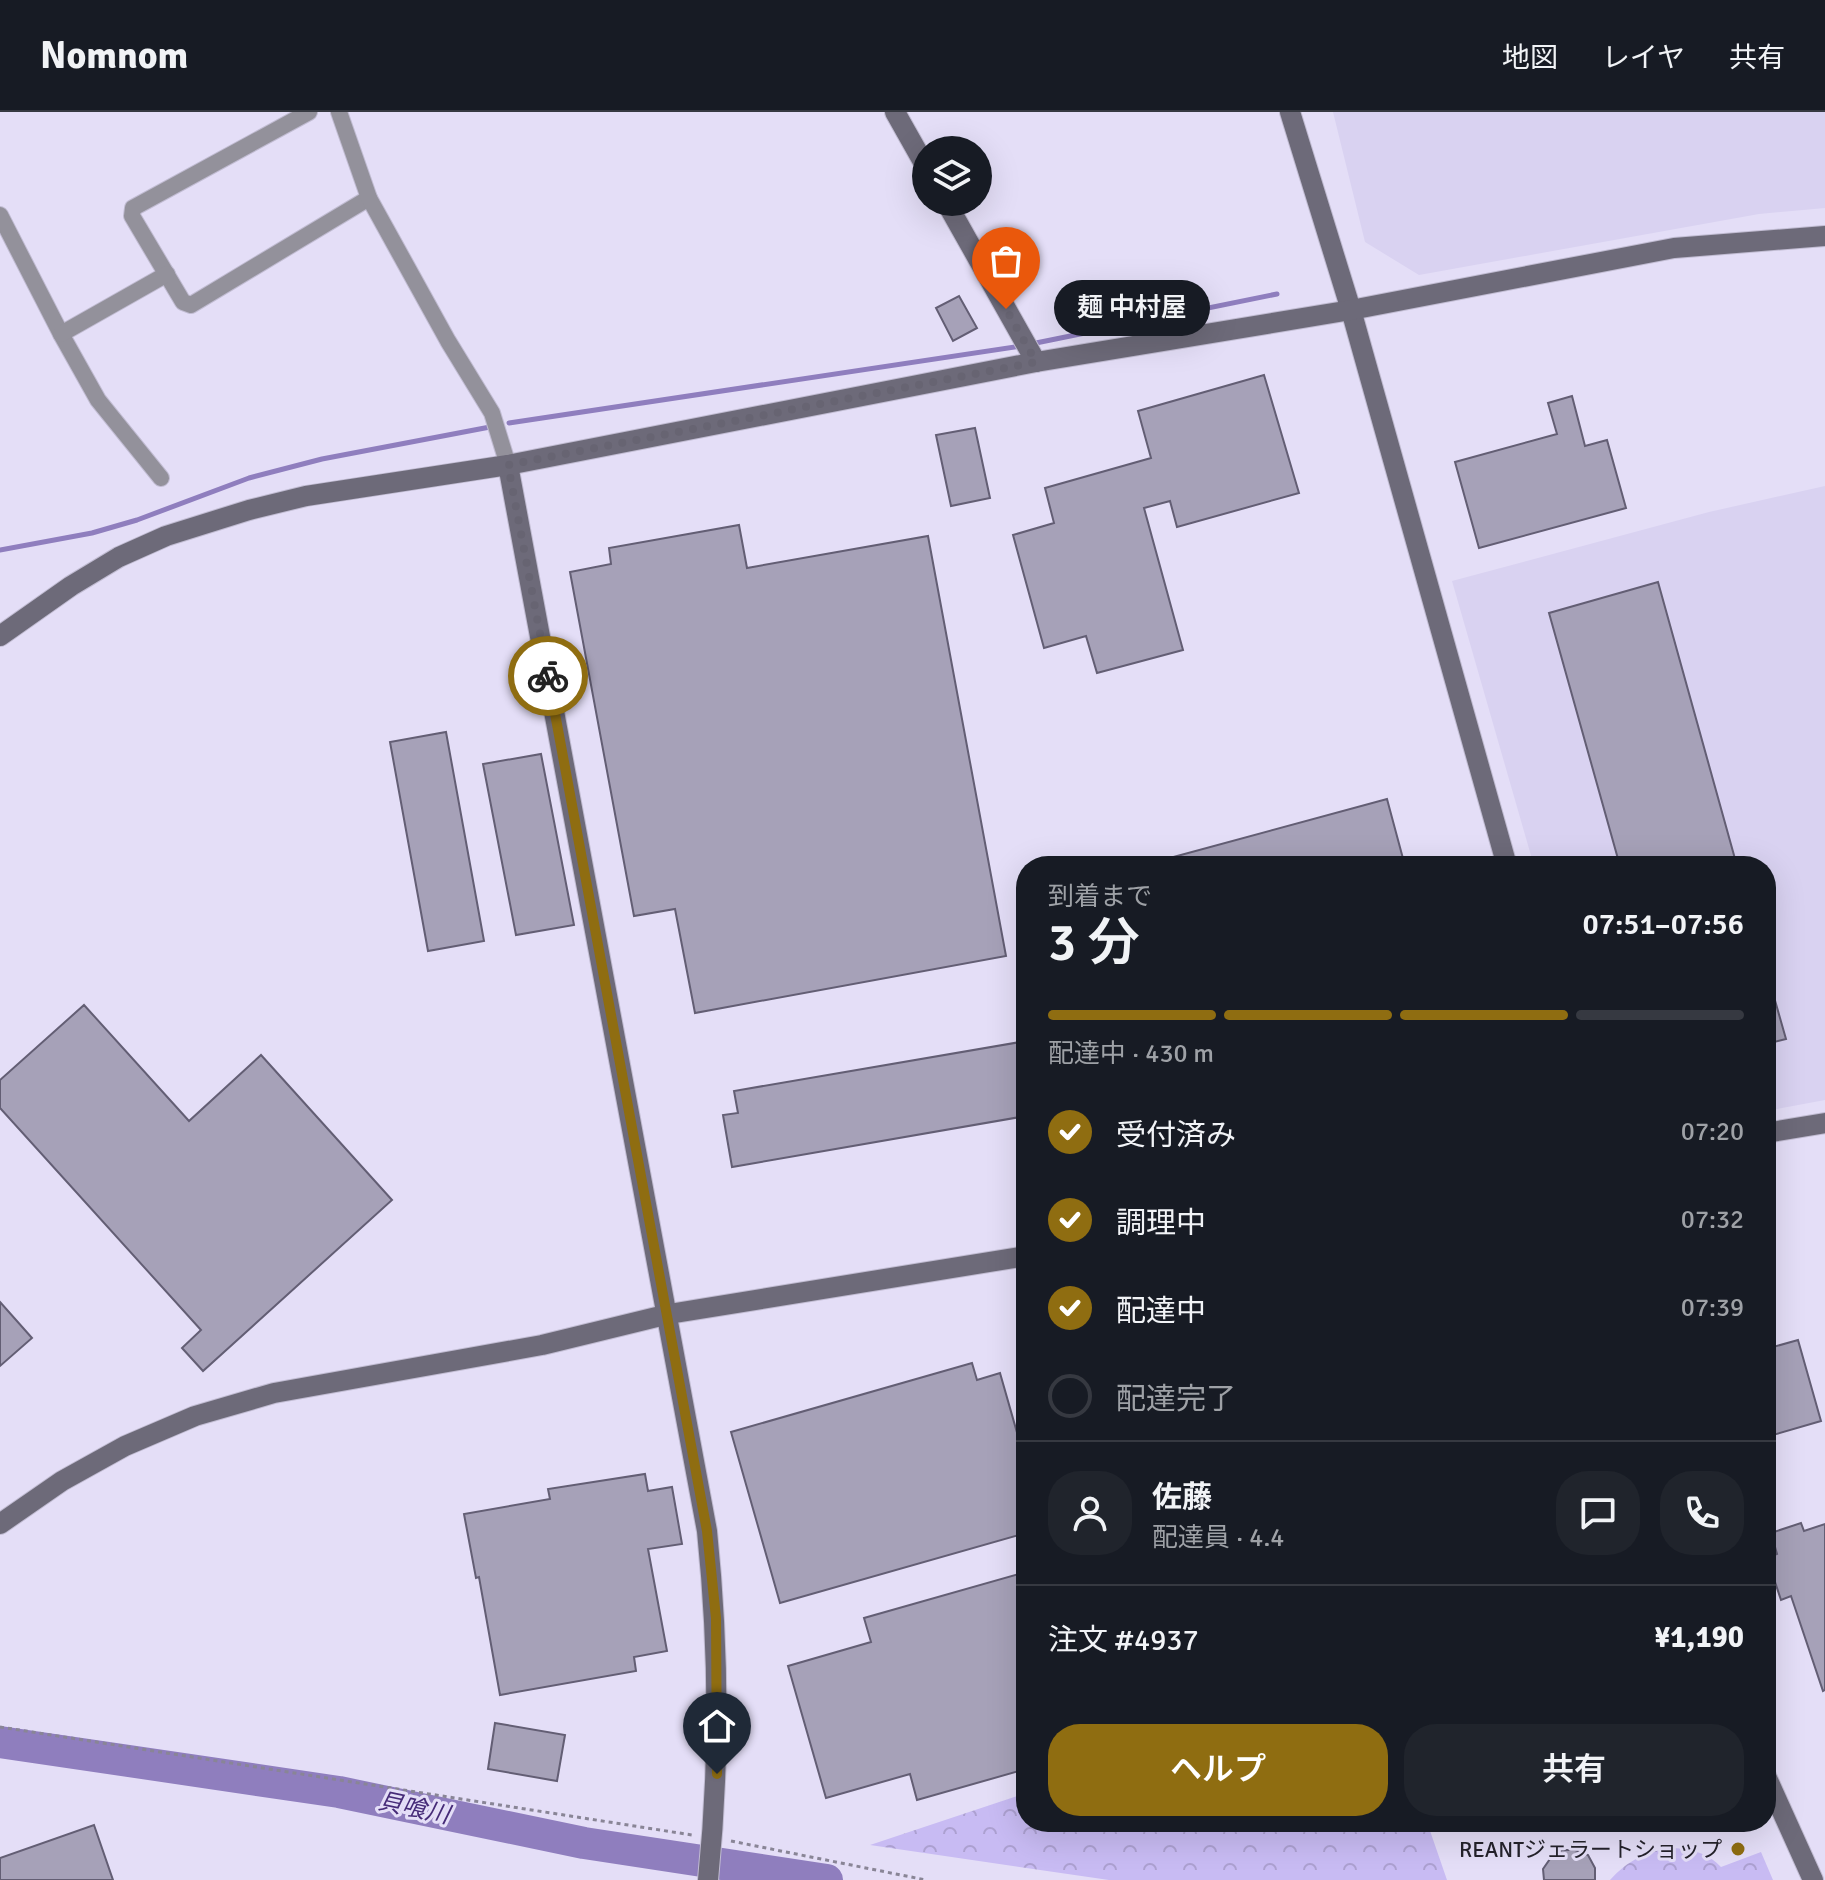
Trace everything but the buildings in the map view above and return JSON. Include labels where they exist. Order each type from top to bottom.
[{"type":"street","points":[[309,112],[133,208],[132,216],[183,302],[191,305],[369,198]]},
{"type":"street","points":[[339,112],[369,198],[441,329],[492,413],[508,465],[669,1314],[707,1531],[716,1618],[719,1724],[708,1880]]},
{"type":"street","points":[[895,112],[912,142]]},
{"type":"street","points":[[1290,112],[1351,310],[1504,856]]},
{"type":"street","points":[[0,215],[98,400],[161,478]]},
{"type":"street","points":[[954,216],[1036,362]]},
{"type":"street","points":[[0,636],[26,615],[119,557],[180,531],[306,496],[508,465],[1036,362],[1351,310],[1674,248],[1825,236]]},
{"type":"street","points":[[61,334],[167,274]]},
{"type":"street","points":[[1776,1131],[1825,1123]]},
{"type":"street","points":[[0,1524],[62,1481],[125,1446],[195,1416],[274,1393],[542,1345],[669,1314],[1016,1258]]},
{"type":"street","points":[[1776,1798],[1813,1880]]},
{"type":"path","points":[[0,1727],[712,1841],[926,1880]]},
{"type":"shaded area","points":[[1333,112],[1825,112],[1825,208],[1759,214],[1419,275],[1365,242]]},
{"type":"shaded area","points":[[1825,486],[1825,1100],[1776,1109],[1776,856],[1531,856],[1452,581],[1709,512]]},
{"type":"green space","points":[[1016,1796],[1016,1832],[1430,1832],[1447,1880],[1109,1880],[870,1845]]},
{"type":"green space","points":[[1673,1848],[1699,1853],[1721,1867],[1761,1852],[1773,1880],[1610,1880],[1638,1858]]},
{"type":"waterway","points":[[1031,344],[1277,294]]},
{"type":"waterway","points":[[509,423],[1021,346]]},
{"type":"waterway","points":[[0,550],[92,533],[137,520],[249,478],[322,459],[490,427]]},
{"type":"waterway","name":"貝喰川","points":[[0,1742],[339,1792],[584,1843],[827,1880]]},
{"type":"way so far","points":[[548,676],[508,465],[1036,362],[1006,309]]},
{"type":"place","name":"麺 中村屋","points":[[1006,309]]},
{"type":"place","name":"REANTジェラートショップ","points":[[1738,1849]]},
{"type":"route","points":[[548,676],[707,1531],[716,1618],[717,1774]]}]
